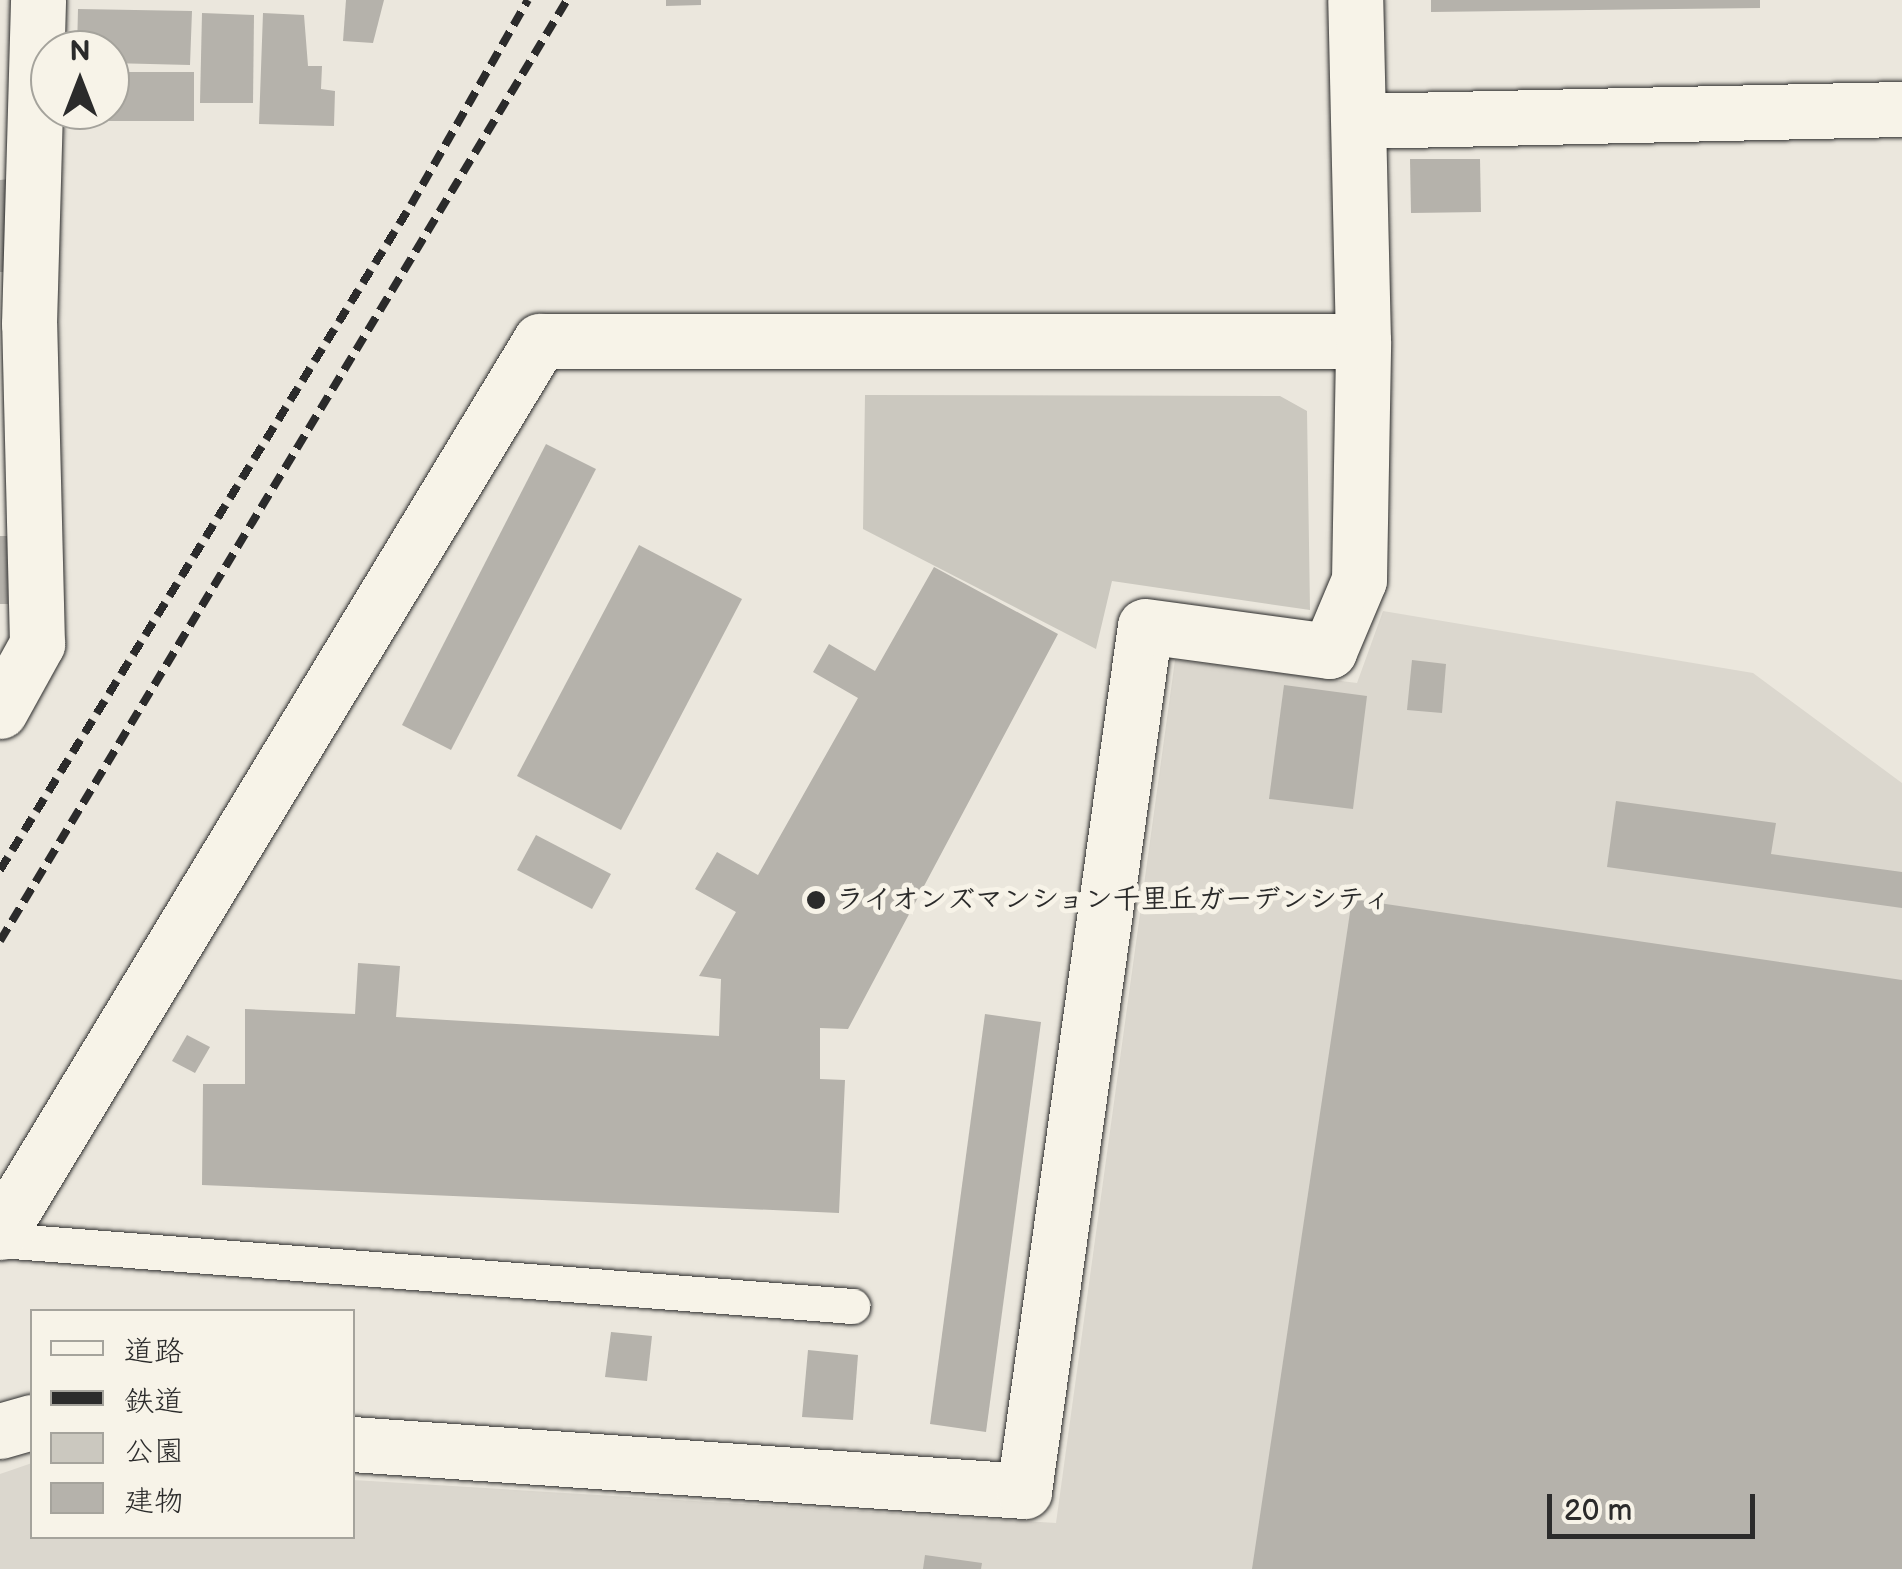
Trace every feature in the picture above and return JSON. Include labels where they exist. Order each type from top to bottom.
[{"type":"street","points":[[0,711],[37,644],[14,324],[38,0]]},
{"type":"street","points":[[355,1444],[1024,1491],[1145,626],[1329,651],[1359,580],[1362,341],[1356,0]]},
{"type":"street","points":[[1360,120],[1902,109]]},
{"type":"street","points":[[0,1232],[540,341],[1362,341]]},
{"type":"street","points":[[0,1431],[30,1423]]},
{"type":"lane","points":[[0,1240],[852,1306]]},
{"type":"shaded area","points":[[1383,611],[1753,673],[1902,783],[1902,1569],[0,1569],[0,1474],[30,1464],[30,1539],[355,1539],[355,1480],[1056,1523],[1175,660],[1357,683]]},
{"type":"green space","points":[[865,395],[1280,396],[1307,411],[1310,610],[1112,581],[1096,649],[863,529]]},
{"type":"building","points":[[346,0],[384,0],[373,43],[343,41]]},
{"type":"building","points":[[666,0],[701,0],[701,5],[666,6]]},
{"type":"building","points":[[1431,0],[1760,0],[1760,8],[1431,12]]},
{"type":"building","points":[[78,9],[192,11],[190,65],[130,64],[130,30],[77,30]]},
{"type":"building","points":[[202,13],[254,15],[253,103],[200,103]]},
{"type":"building","points":[[263,13],[304,15],[308,66],[322,66],[321,89],[335,91],[334,126],[259,124]]},
{"type":"building","points":[[130,72],[194,72],[194,121],[130,121]]},
{"type":"building","points":[[1410,159],[1480,159],[1481,212],[1411,213]]},
{"type":"building","points":[[8,179],[10,272],[0,272],[0,180]]},
{"type":"building","points":[[546,444],[596,469],[451,750],[402,725]]},
{"type":"building","points":[[0,536],[7,536],[8,604],[0,604]]},
{"type":"building","points":[[639,545],[742,599],[621,830],[517,776]]},
{"type":"building","name":"ライオンズマンション千里丘ガーデンシティ","points":[[934,567],[1058,634],[848,1029],[820,1028],[820,1079],[845,1080],[839,1213],[202,1185],[203,1084],[245,1084],[245,1009],[355,1014],[358,963],[400,966],[396,1017],[719,1036],[721,979],[699,976],[736,912],[695,889],[717,852],[758,875],[858,698],[813,672],[829,644],[875,671]]},
{"type":"building","points":[[1412,660],[1446,664],[1442,713],[1407,710]]},
{"type":"building","points":[[1284,685],[1367,696],[1353,809],[1269,799]]},
{"type":"building","points":[[1616,801],[1776,823],[1771,854],[1902,872],[1902,908],[1607,867]]},
{"type":"building","points":[[536,835],[611,874],[592,909],[517,870]]},
{"type":"building","points":[[1352,899],[1902,980],[1902,1569],[1252,1569]]},
{"type":"building","points":[[985,1014],[1041,1022],[986,1432],[930,1424]]},
{"type":"building","points":[[187,1035],[210,1047],[195,1073],[172,1061]]},
{"type":"building","points":[[611,1332],[652,1336],[647,1381],[605,1377]]},
{"type":"building","points":[[808,1350],[858,1355],[853,1420],[802,1417]]},
{"type":"building","points":[[925,1555],[982,1563],[981,1569],[923,1569]]},
{"type":"railway","points":[[0,870],[411,205],[528,0]]},
{"type":"railway","points":[[0,941],[567,0]]},
{"type":"place","name":"ライオンズマンション千里丘ガーデンシティ","points":[[816,900]]}]
